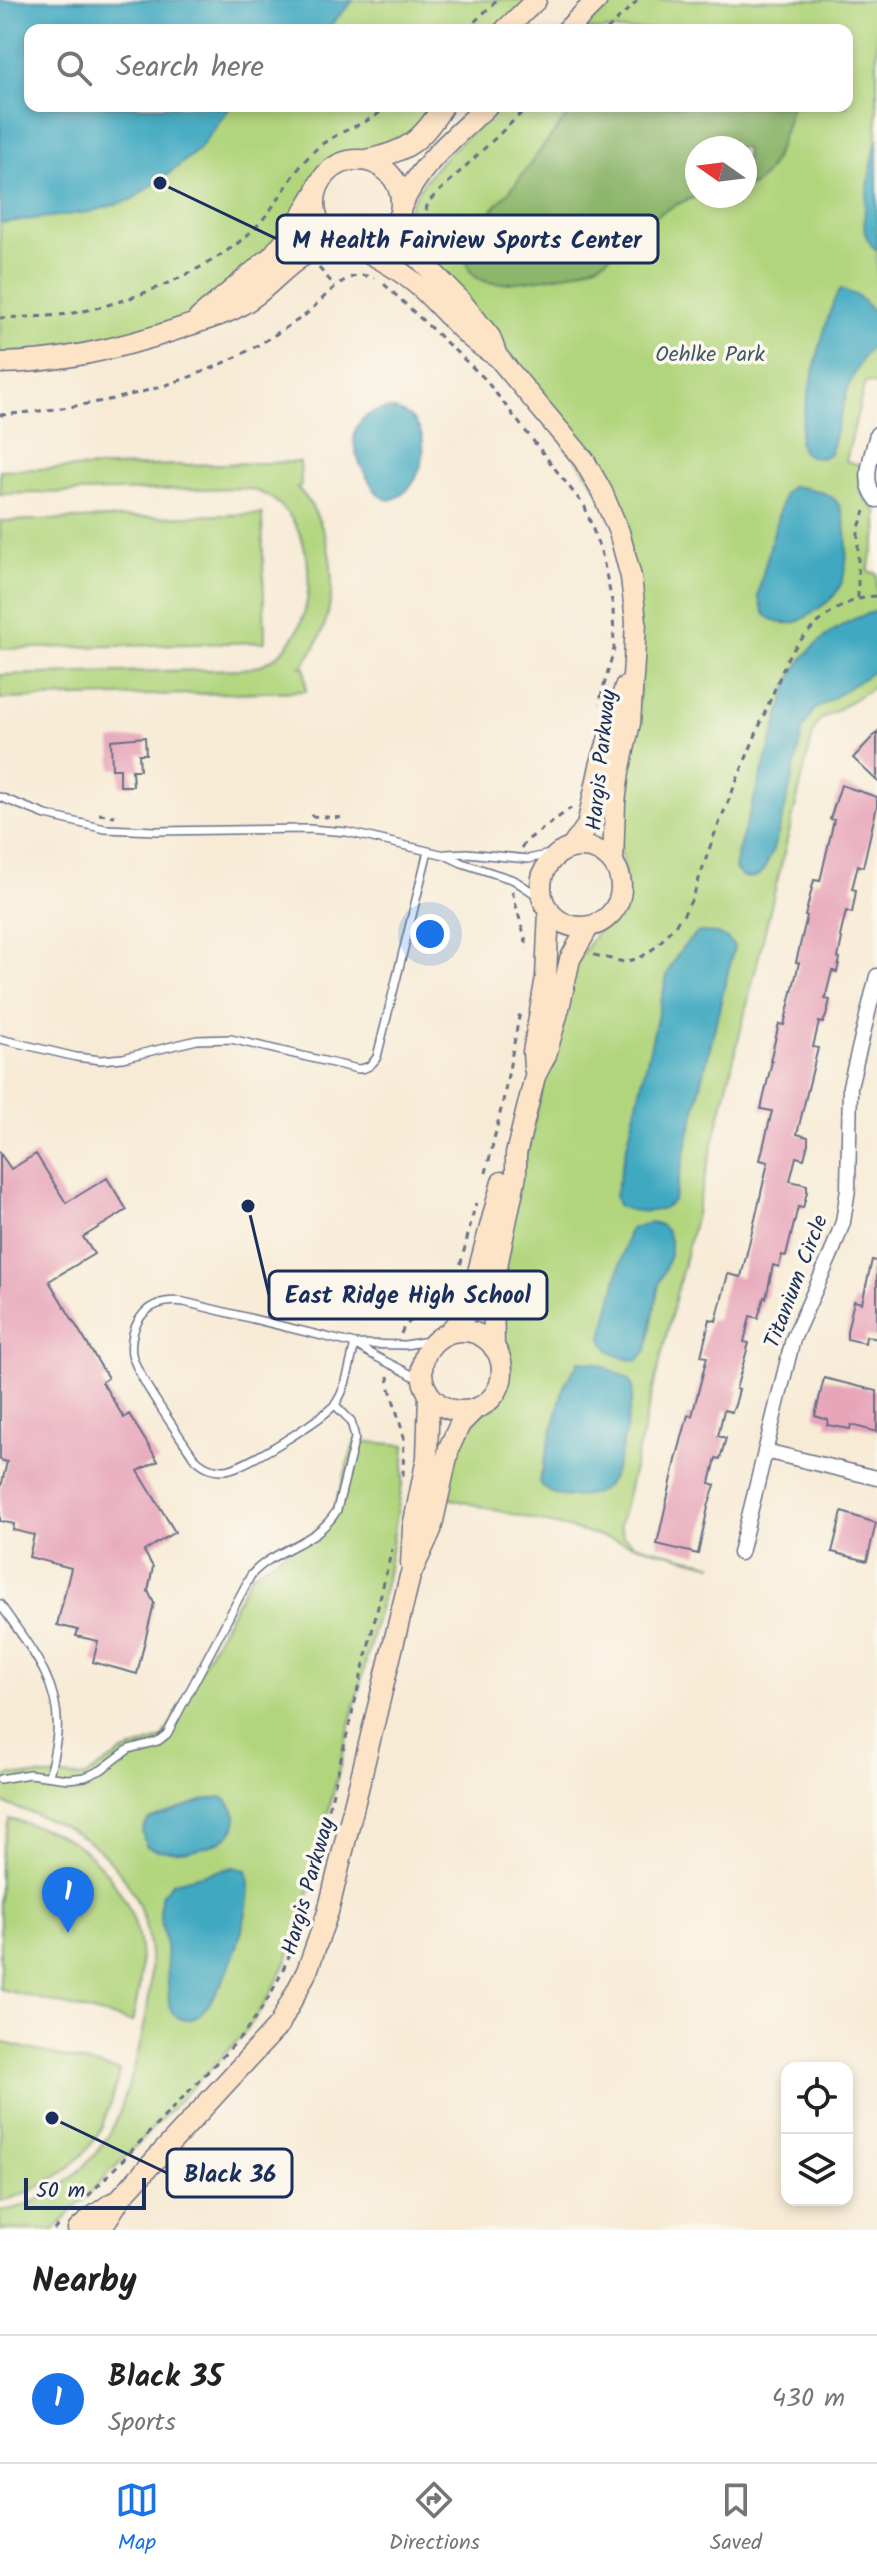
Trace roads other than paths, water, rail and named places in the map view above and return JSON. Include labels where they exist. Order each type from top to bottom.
[{"type":"street","points":[[511,24],[536,0]]},
{"type":"street","points":[[573,24],[597,0]]},
{"type":"street","points":[[193,324],[223,295],[272,256],[292,232],[322,180],[333,168],[348,161],[390,155],[413,145],[439,112]]},
{"type":"street","points":[[0,363],[39,362],[127,346],[235,309],[271,284],[304,253],[321,247],[371,244],[383,238],[392,229],[416,176],[481,112]]},
{"type":"street","points":[[365,160],[386,170],[394,180],[399,191],[400,212]]},
{"type":"street","points":[[316,193],[319,222],[327,233],[348,244]]},
{"type":"street","name":"Hargis Parkway","points":[[400,212],[407,246],[460,300],[490,337],[497,356],[584,460],[619,532],[631,577],[636,621],[630,723],[615,803],[613,863]]},
{"type":"street","name":"Hargis Parkway","points":[[348,244],[377,257],[411,280],[477,346],[497,356]]},
{"type":"street","points":[[872,505],[867,479],[877,434]]},
{"type":"street","name":"Hargis Parkway","points":[[567,849],[587,826],[600,766],[634,661]]},
{"type":"street","points":[[535,1076],[533,1052],[546,977],[546,904],[541,887],[543,873],[550,861],[567,849],[583,847],[605,855],[619,875],[621,888],[611,913],[589,926],[566,924],[546,904]]},
{"type":"street","points":[[494,1348],[493,1285],[516,1175],[516,1154],[535,1076],[546,1055],[553,1031],[570,959],[589,926]]},
{"type":"street","name":"Titanium Circle","points":[[740,1553],[793,1339],[843,1222],[848,1189],[850,1086],[877,976]]},
{"type":"street","points":[[441,1337],[460,1331],[473,1332],[485,1338],[499,1358],[500,1382],[495,1393],[476,1408],[450,1409],[439,1403],[426,1388],[423,1360],[441,1337],[467,1313],[505,1173],[516,1154]]},
{"type":"street","name":"Hargis Parkway","points":[[100,2230],[122,2196],[279,2025],[307,1971],[328,1912],[410,1576],[413,1527],[427,1458],[426,1388]]},
{"type":"street","name":"Hargis Parkway","points":[[410,1576],[431,1530],[449,1448],[460,1424],[476,1408]]},
{"type":"street","points":[[765,1451],[877,1478]]},
{"type":"street","name":"Hargis Parkway","points":[[72,2224],[91,2218],[122,2196]]},
{"type":"lane","points":[[0,797],[46,815],[105,829],[327,829],[445,855],[514,880],[546,904]]},
{"type":"lane","points":[[445,855],[467,853],[528,859],[567,849]]},
{"type":"lane","points":[[0,1039],[101,1060],[123,1058],[197,1040],[231,1039],[358,1069],[365,1068],[377,1057],[428,851]]},
{"type":"lane","points":[[355,1344],[345,1383],[335,1405],[317,1421],[237,1468],[222,1471],[210,1468],[193,1456],[138,1369],[133,1356],[133,1333],[141,1318],[150,1308],[164,1301],[176,1301],[355,1344],[405,1345],[441,1337]]},
{"type":"lane","points":[[355,1344],[371,1356],[405,1369],[426,1388]]},
{"type":"lane","points":[[0,1779],[21,1774],[76,1779],[94,1774],[129,1749],[158,1741],[167,1734],[251,1575],[265,1562],[315,1535],[337,1510],[355,1438],[351,1421],[335,1405]]},
{"type":"lane","points":[[0,1604],[38,1660],[52,1688],[57,1731],[49,1776]]},
{"type":"water","points":[[0,0],[354,0],[332,24],[24,24],[24,112],[227,112],[200,148],[131,200],[90,212],[0,223]]},
{"type":"water","points":[[877,138],[877,250],[868,240],[865,226]]},
{"type":"water","points":[[841,289],[858,296],[877,315],[877,339],[862,359],[849,385],[830,453],[816,458],[802,451],[799,442],[829,314]]},
{"type":"water","points":[[388,409],[406,414],[417,425],[423,454],[412,484],[402,495],[389,500],[378,494],[371,485],[354,444],[358,425],[364,418]]},
{"type":"water","points":[[792,486],[819,491],[839,505],[847,554],[843,578],[834,596],[806,618],[787,623],[765,615],[758,596],[784,493]]},
{"type":"water","points":[[877,611],[877,669],[813,711],[803,729],[780,828],[767,864],[756,877],[742,877],[735,869],[738,851],[784,697],[797,667],[812,648],[832,632],[854,619]]},
{"type":"water","points":[[699,932],[724,937],[734,947],[674,1199],[656,1210],[632,1210],[618,1205],[615,1196],[668,972],[681,950]]},
{"type":"water","points":[[649,1223],[666,1230],[670,1255],[659,1284],[647,1349],[638,1361],[611,1352],[602,1337],[628,1234],[632,1228]]},
{"type":"water","points":[[579,1361],[597,1363],[629,1379],[633,1387],[632,1399],[618,1460],[609,1482],[596,1493],[567,1497],[549,1492],[539,1482],[564,1386]]},
{"type":"water","points":[[220,1797],[226,1799],[236,1814],[235,1827],[227,1837],[213,1845],[177,1851],[146,1846],[142,1832],[148,1820]]},
{"type":"water","points":[[233,1867],[246,1870],[249,1883],[242,1930],[233,1957],[209,2004],[196,2017],[179,2018],[169,2006],[166,1946],[160,1917],[161,1896],[174,1882]]},
{"type":"place","name":"M Health Fairview Sports Center","points":[[160,183]]},
{"type":"place","name":"East Ridge High School","points":[[248,1206]]},
{"type":"place","name":"Black 35","points":[[68,1933]]},
{"type":"place","name":"Black 36","points":[[52,2118]]},
{"type":"park label","name":"Oehlke Park","points":[[710,353]]}]
